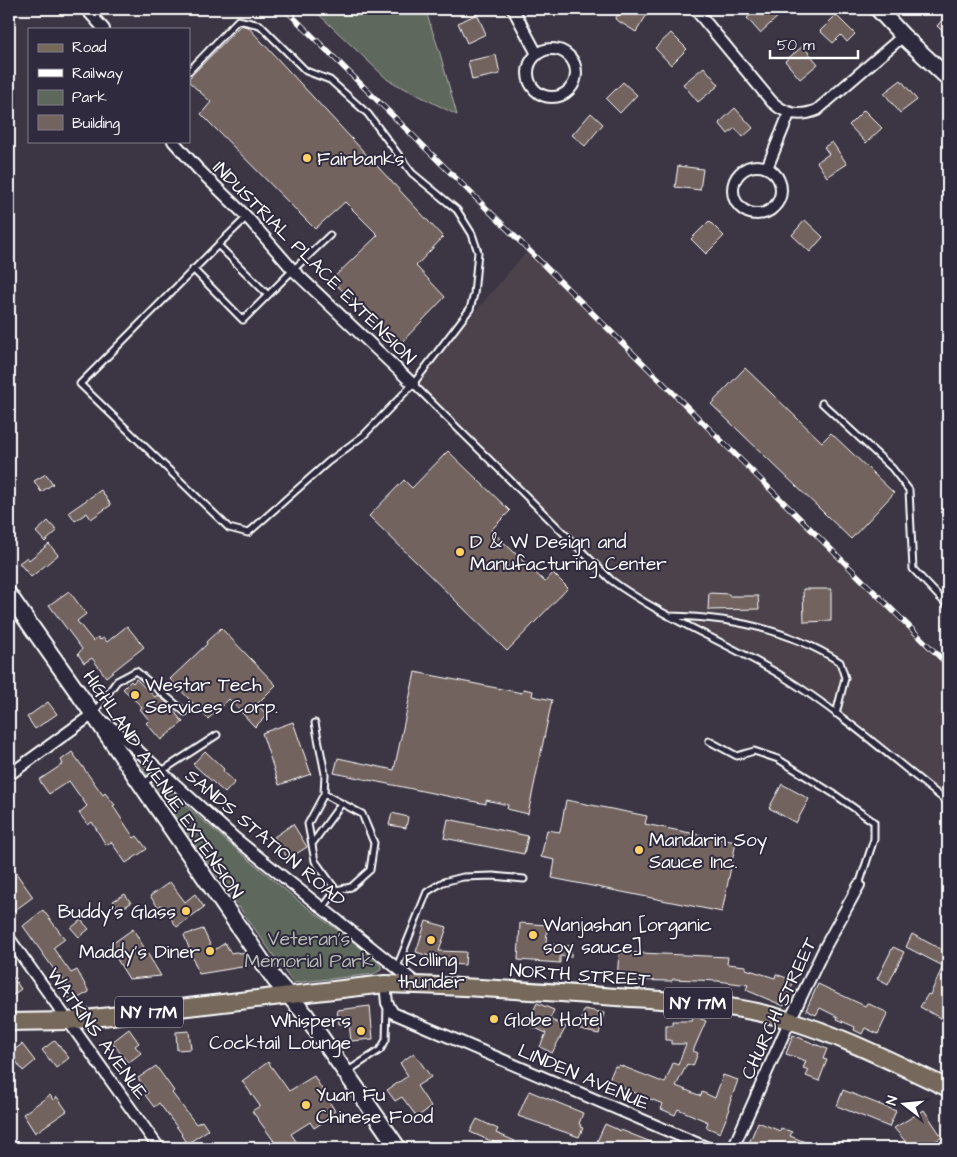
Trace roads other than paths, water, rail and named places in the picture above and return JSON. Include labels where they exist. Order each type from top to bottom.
[{"type":"main road","name":"NY 17M","points":[[9,1022],[68,1020],[178,1009],[288,994],[385,984],[426,984]]},
{"type":"main road","name":"NORTH STREET","points":[[426,984],[716,1004],[790,1020],[856,1046],[948,1088]]},
{"type":"street","points":[[86,9],[103,28]]},
{"type":"street","points":[[513,9],[537,54]]},
{"type":"street","points":[[696,9],[772,102],[789,114],[807,114],[818,110],[903,36]]},
{"type":"street","points":[[878,9],[903,36],[948,78]]},
{"type":"street","points":[[552,48],[568,54],[576,68],[574,84],[569,91],[555,97],[540,94],[534,89],[528,75],[532,60],[537,54],[552,48]]},
{"type":"street","points":[[768,168],[789,114]]},
{"type":"street","name":"INDUSTRIAL PLACE EXTENSION","points":[[174,142],[198,169],[247,217],[293,270],[413,384]]},
{"type":"street","points":[[760,165],[768,168],[774,172],[781,186],[778,202],[766,212],[751,213],[743,210],[737,204],[732,189],[738,174],[752,166],[760,165]]},
{"type":"street","name":"HIGHLAND AVENUE EXTENSION","points":[[9,595],[275,980],[305,1014],[398,1148]]},
{"type":"street","points":[[9,775],[93,714]]},
{"type":"street","name":"SANDS STATION ROAD","points":[[93,714],[115,730],[236,838],[322,909],[397,967],[426,984]]},
{"type":"street","name":"CHURCH STREET","points":[[733,1148],[790,1020],[825,947],[858,885]]},
{"type":"street","name":"WATKINS AVENUE","points":[[9,938],[160,1148]]},
{"type":"street","points":[[385,984],[387,1003]]},
{"type":"street","name":"LINDEN AVENUE","points":[[387,1003],[393,1013],[425,1028],[708,1148]]},
{"type":"lane","points":[[190,70],[238,20],[260,25],[306,71],[330,80],[368,114],[412,172],[457,210],[472,234],[478,252],[474,294],[470,309],[413,384],[364,435],[328,462],[248,534],[229,528],[80,384],[247,217]]},
{"type":"lane","points":[[193,269],[243,320],[330,235]]},
{"type":"lane","points":[[218,245],[268,295]]},
{"type":"lane","points":[[413,384],[611,580],[635,598],[782,676],[836,714],[945,800]]},
{"type":"lane","points":[[822,403],[892,468],[909,490],[913,569],[948,606]]},
{"type":"lane","points":[[670,616],[704,616],[751,624],[819,649],[840,662],[845,678],[836,714]]},
{"type":"lane","points":[[93,714],[117,681],[136,671],[185,712]]},
{"type":"lane","points":[[315,723],[324,774],[324,794],[308,824],[315,861],[336,890]]},
{"type":"lane","points":[[141,785],[217,735]]},
{"type":"lane","points":[[709,740],[737,756],[754,751],[778,759],[874,822],[874,839],[858,885]]},
{"type":"lane","points":[[322,909],[336,890],[351,887],[370,870],[374,843],[362,814],[324,794]]},
{"type":"lane","points":[[312,844],[341,804]]},
{"type":"lane","points":[[397,967],[427,892],[443,882],[463,877],[493,876],[524,879]]},
{"type":"lane","points":[[345,1073],[380,1050],[386,1040],[387,1003]]},
{"type":"railway","points":[[285,9],[948,665]]},
{"type":"place","name":"Fairbanks","points":[[307,158]]},
{"type":"place","name":"D & W Design and Manufacturing Center","points":[[460,552]]},
{"type":"place","name":"Westar Tech Services Corp.","points":[[135,695]]},
{"type":"place","name":"Mandarin Soy Sauce Inc.","points":[[639,850]]},
{"type":"place","name":"Buddy's Glass","points":[[186,911]]},
{"type":"place","name":"Wanjashan [organic soy sauce]","points":[[533,935]]},
{"type":"place","name":"Rolling thunder","points":[[431,940]]},
{"type":"place","name":"Maddy's Diner","points":[[210,951]]},
{"type":"place","name":"Globe Hotel","points":[[494,1019]]},
{"type":"place","name":"Whispers Cocktail Lounge","points":[[361,1031]]},
{"type":"place","name":"Yuan Fu Chinese Food","points":[[306,1105]]},
{"type":"park label","name":"Veteran's Memorial Park","points":[[309,949]]}]
